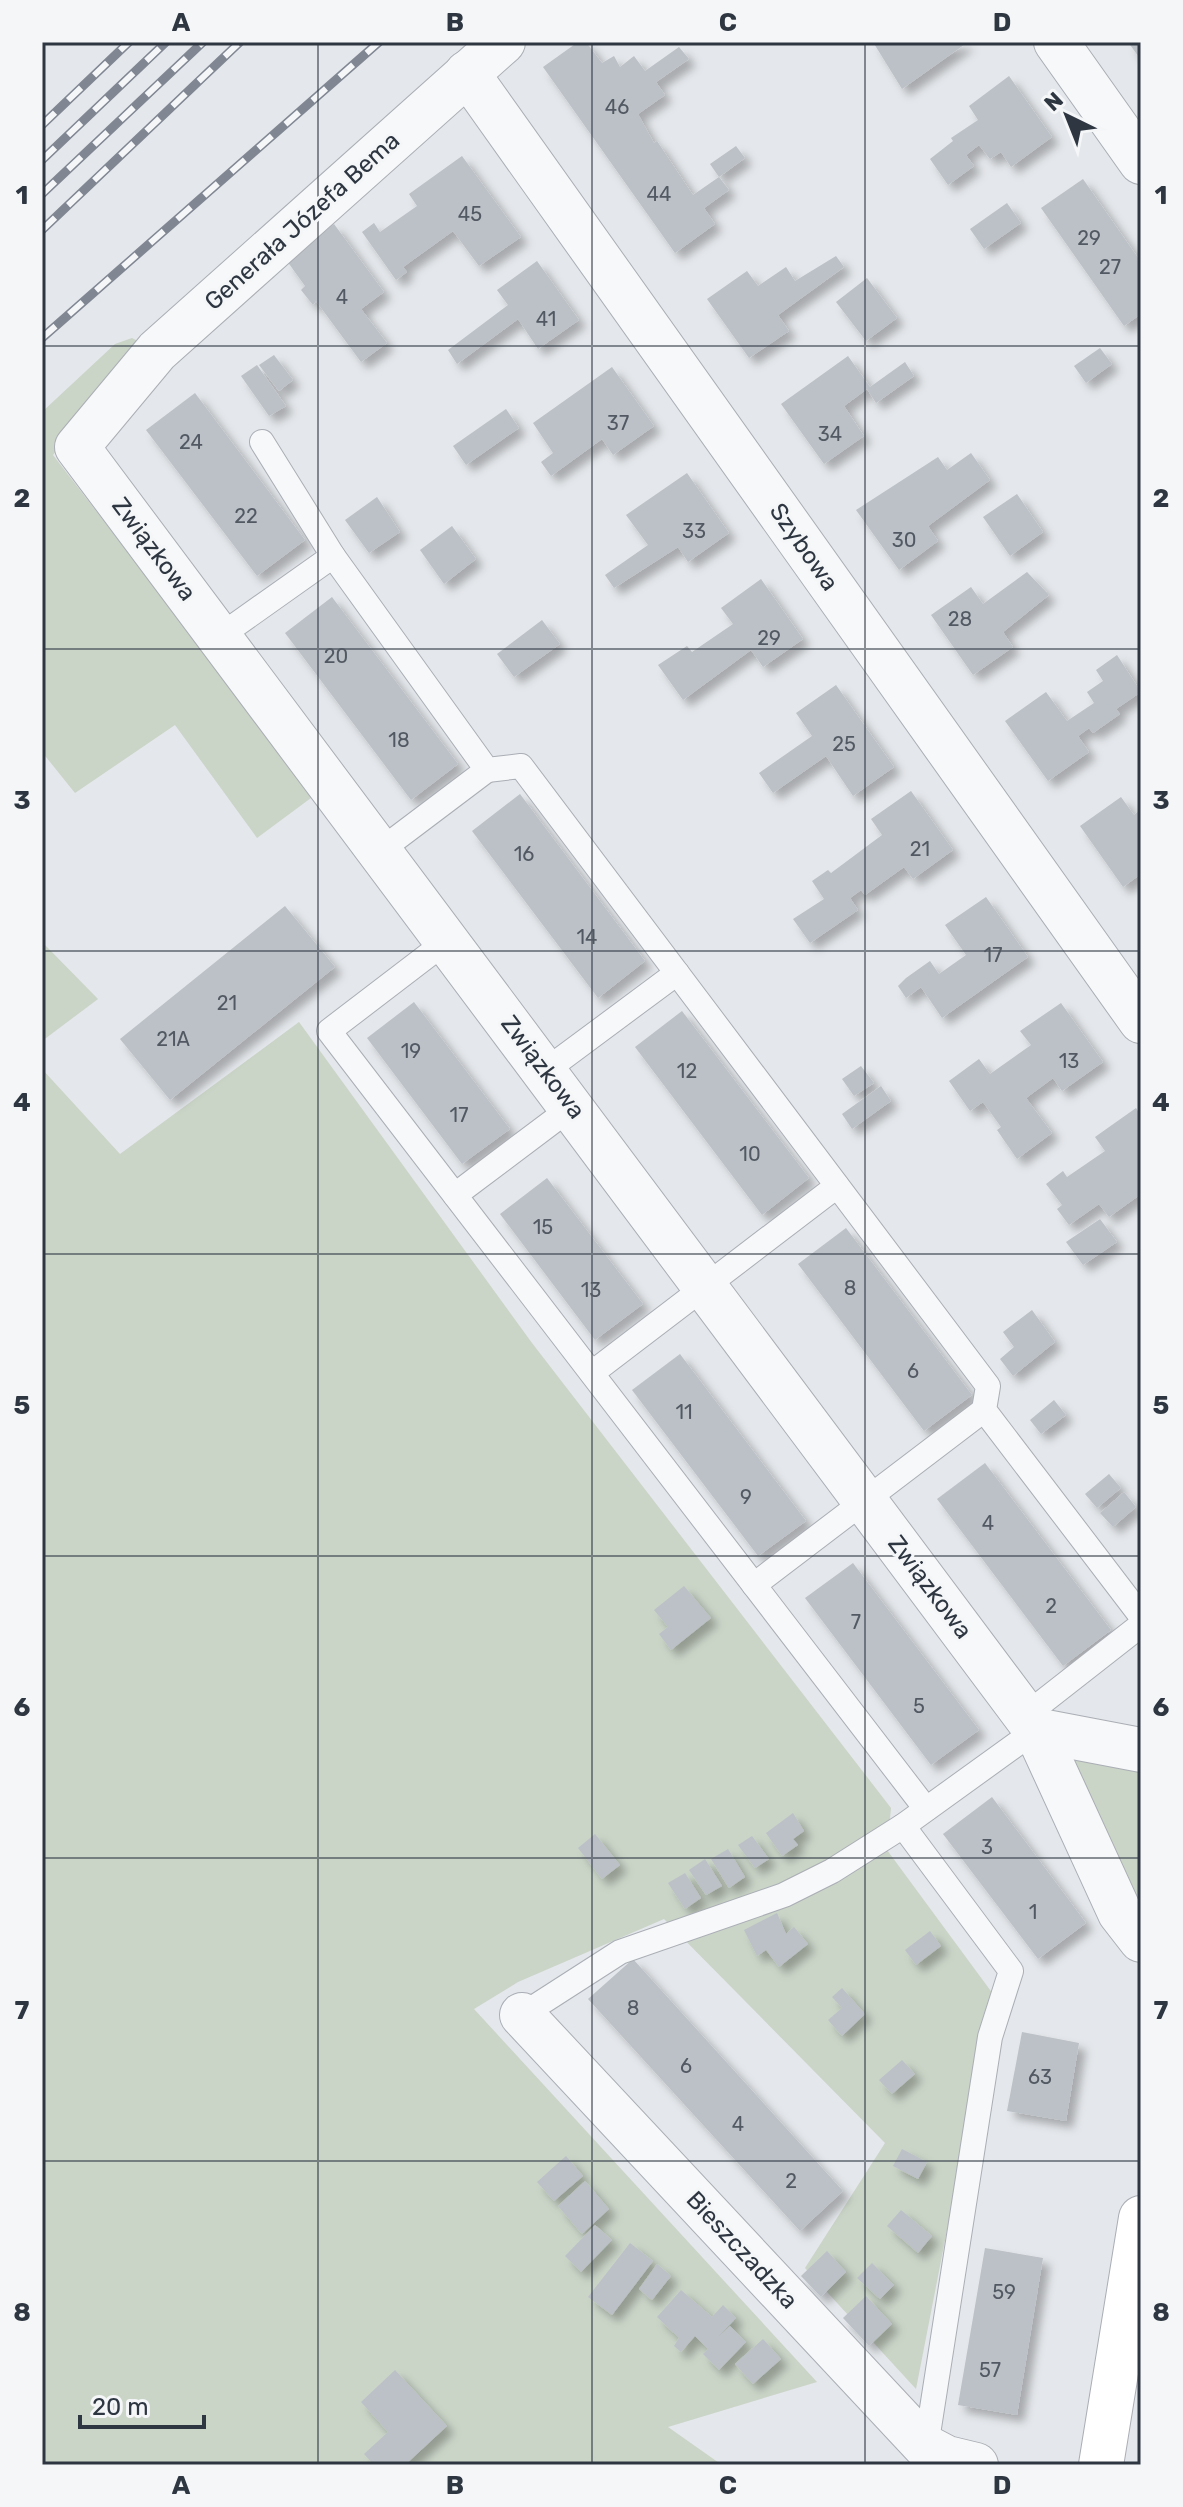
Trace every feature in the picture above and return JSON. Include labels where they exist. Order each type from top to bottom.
[{"type":"street","name":"Generała Józefa Bema","points":[[108,407],[157,351],[503,42]]},
{"type":"street","points":[[1056,42],[1141,162]]},
{"type":"street","name":"Szybowa","points":[[467,73],[1141,1021]]},
{"type":"street","name":"Związkowa","points":[[108,407],[77,447],[1031,1723],[1120,1913],[1141,1940]]},
{"type":"street","points":[[1031,1723],[1141,1750]]},
{"type":"street","name":"Bieszczadzka","points":[[522,2015],[926,2447],[947,2458],[976,2465]]},
{"type":"street","points":[[1101,2465],[1141,2218]]},
{"type":"lane","points":[[262,442],[333,556],[487,770]]},
{"type":"lane","points":[[220,636],[333,556]]},
{"type":"lane","points":[[381,850],[487,770],[521,766],[988,1386],[984,1410],[754,1585]]},
{"type":"lane","points":[[448,940],[329,1031],[926,1809]]},
{"type":"lane","points":[[545,1071],[677,973]]},
{"type":"lane","points":[[455,1195],[572,1107]]},
{"type":"lane","points":[[592,1373],[837,1186]]},
{"type":"lane","points":[[984,1410],[1141,1616]]},
{"type":"lane","points":[[522,2015],[620,1952],[784,1895],[832,1871],[926,1809],[1031,1723],[1141,1625]]},
{"type":"lane","points":[[903,1826],[1011,1971],[990,2037],[926,2447]]},
{"type":"shaded area","points":[[132,338],[143,344],[53,455],[315,795],[257,838],[175,725],[75,793],[42,752],[42,412],[115,344]]},
{"type":"shaded area","points":[[42,942],[98,999],[42,1041]]},
{"type":"shaded area","points":[[299,1022],[532,1343],[891,1808],[887,1850],[993,1994],[916,2389],[805,2268],[885,2143],[664,1919],[518,1982],[474,2009],[817,2382],[668,2427],[722,2465],[42,2465],[42,1069],[120,1154]]},
{"type":"shaded area","points":[[1075,1759],[1141,1773],[1141,1905],[1072,1770]]},
{"type":"building","points":[[578,42],[586,42],[602,63],[614,56],[620,67],[634,56],[645,71],[679,47],[689,59],[656,82],[665,95],[638,114],[654,143],[657,141],[693,195],[719,177],[729,190],[704,208],[715,224],[675,253],[543,67]]},
{"type":"building","points":[[873,42],[968,42],[902,89]]},
{"type":"building","points":[[1128,42],[1141,42],[1141,60]]},
{"type":"building","points":[[1009,76],[1052,137],[1011,167],[1001,152],[990,159],[979,145],[966,155],[974,166],[948,185],[930,159],[953,141],[951,138],[978,120],[969,106]]},
{"type":"building","points":[[736,146],[745,158],[719,177],[710,164]]},
{"type":"building","points":[[462,156],[521,237],[479,266],[453,231],[403,267],[407,272],[396,280],[362,232],[374,223],[380,232],[417,206],[409,194]]},
{"type":"building","points":[[1083,179],[1141,262],[1141,314],[1124,326],[1041,208]]},
{"type":"building","points":[[1007,203],[1021,223],[984,249],[970,229]]},
{"type":"building","points":[[334,224],[384,292],[361,309],[387,343],[361,362],[316,301],[313,305],[301,290],[305,286],[287,261]]},
{"type":"building","points":[[836,256],[844,267],[778,315],[789,331],[749,358],[707,299],[747,271],[758,286],[786,267],[795,281]]},
{"type":"building","points":[[537,261],[579,320],[538,349],[518,319],[457,364],[448,350],[508,305],[497,290]]},
{"type":"building","points":[[867,278],[897,318],[866,341],[836,302]]},
{"type":"building","points":[[1100,348],[1112,364],[1086,383],[1074,366]]},
{"type":"building","points":[[274,355],[293,380],[279,391],[259,365]]},
{"type":"building","points":[[848,356],[870,387],[905,362],[914,376],[876,403],[867,389],[844,406],[864,436],[824,464],[781,404]]},
{"type":"building","points":[[257,365],[286,406],[269,416],[241,376]]},
{"type":"building","points":[[612,367],[654,426],[613,455],[602,439],[551,476],[541,462],[553,453],[533,423]]},
{"type":"building","points":[[195,393],[305,540],[257,576],[146,430]]},
{"type":"building","points":[[506,409],[519,428],[466,465],[453,446]]},
{"type":"building","points":[[971,453],[990,480],[928,526],[938,541],[899,570],[856,510],[938,457],[947,470]]},
{"type":"building","points":[[687,473],[729,533],[688,562],[678,547],[614,588],[605,575],[648,545],[626,515]]},
{"type":"building","points":[[1017,494],[1043,532],[1010,556],[983,517]]},
{"type":"building","points":[[377,497],[400,532],[369,553],[345,520]]},
{"type":"building","points":[[452,526],[476,559],[444,584],[420,550]]},
{"type":"building","points":[[1027,572],[1049,595],[1003,632],[1013,647],[973,675],[931,615],[971,587],[983,604]]},
{"type":"building","points":[[761,579],[803,639],[763,667],[751,650],[683,700],[658,665],[687,646],[692,652],[733,624],[721,608]]},
{"type":"building","points":[[332,597],[458,764],[411,800],[285,633]]},
{"type":"building","points":[[542,620],[560,644],[514,677],[497,654]]},
{"type":"building","points":[[1117,655],[1141,692],[1116,709],[1120,714],[1093,733],[1089,728],[1078,736],[1089,752],[1048,781],[1005,721],[1046,692],[1067,721],[1094,703],[1087,692],[1103,681],[1096,670]]},
{"type":"building","points":[[836,685],[894,767],[853,796],[826,756],[773,793],[759,773],[812,736],[796,713]]},
{"type":"building","points":[[911,791],[953,850],[913,879],[904,867],[865,895],[861,890],[850,898],[858,910],[810,943],[793,919],[824,899],[812,881],[828,870],[831,873],[882,835],[871,819]]},
{"type":"building","points":[[520,794],[645,961],[598,998],[472,831]]},
{"type":"building","points":[[1121,797],[1134,815],[1141,809],[1141,874],[1123,887],[1080,826]]},
{"type":"building","points":[[986,897],[1028,957],[942,1018],[921,987],[906,998],[898,986],[906,978],[930,961],[939,974],[966,955],[945,925]]},
{"type":"building","points":[[285,906],[335,967],[170,1100],[120,1039]]},
{"type":"building","points":[[414,1002],[510,1129],[462,1164],[367,1038]]},
{"type":"building","points":[[1061,1003],[1103,1062],[1062,1091],[1053,1078],[1026,1098],[1052,1133],[1017,1159],[997,1130],[1001,1127],[983,1102],[970,1111],[949,1081],[979,1059],[990,1074],[1031,1045],[1020,1031]]},
{"type":"building","points":[[682,1011],[809,1178],[762,1215],[635,1047]]},
{"type":"building","points":[[861,1066],[874,1083],[854,1096],[842,1079]]},
{"type":"building","points":[[881,1086],[891,1101],[852,1129],[842,1114]]},
{"type":"building","points":[[1136,1108],[1141,1116],[1141,1194],[1109,1217],[1099,1204],[1069,1225],[1057,1209],[1062,1205],[1046,1184],[1063,1171],[1067,1177],[1105,1151],[1095,1137]]},
{"type":"building","points":[[547,1178],[643,1304],[595,1340],[500,1214]]},
{"type":"building","points":[[1100,1219],[1117,1242],[1083,1265],[1066,1242]]},
{"type":"building","points":[[846,1228],[972,1395],[924,1431],[798,1264]]},
{"type":"building","points":[[1032,1310],[1055,1342],[1013,1376],[1000,1359],[1014,1347],[1003,1332]]},
{"type":"building","points":[[680,1354],[806,1521],[758,1556],[632,1390]]},
{"type":"building","points":[[1054,1400],[1066,1415],[1041,1434],[1030,1420]]},
{"type":"building","points":[[985,1463],[1111,1630],[1063,1666],[937,1499]]},
{"type":"building","points":[[1109,1474],[1121,1488],[1097,1508],[1085,1494]]},
{"type":"building","points":[[1124,1492],[1136,1507],[1113,1527],[1100,1513]]},
{"type":"building","points":[[853,1563],[979,1730],[931,1765],[805,1598]]},
{"type":"building","points":[[684,1586],[711,1618],[671,1650],[659,1634],[668,1627],[654,1610]]},
{"type":"building","points":[[992,1797],[1086,1923],[1038,1959],[943,1834]]},
{"type":"building","points":[[793,1813],[804,1831],[793,1839],[798,1845],[782,1856],[766,1833]]},
{"type":"building","points":[[595,1834],[620,1865],[602,1879],[578,1848]]},
{"type":"building","points":[[752,1836],[769,1859],[755,1868],[738,1845]]},
{"type":"building","points":[[728,1849],[745,1877],[729,1888],[711,1859]]},
{"type":"building","points":[[705,1859],[722,1886],[706,1895],[689,1870]]},
{"type":"building","points":[[685,1873],[701,1898],[685,1909],[668,1883]]},
{"type":"building","points":[[777,1913],[786,1934],[794,1927],[808,1944],[779,1967],[766,1950],[757,1956],[744,1930]]},
{"type":"building","points":[[930,1931],[941,1946],[916,1965],[905,1950]]},
{"type":"building","points":[[633,1959],[843,2191],[800,2231],[588,1999]]},
{"type":"building","points":[[842,1988],[865,2014],[842,2036],[828,2020],[842,2008],[832,1997]]},
{"type":"building","points":[[1022,2032],[1079,2043],[1066,2121],[1007,2111]]},
{"type":"building","points":[[902,2060],[915,2074],[892,2094],[879,2080]]},
{"type":"building","points":[[902,2149],[927,2162],[918,2179],[893,2166]]},
{"type":"building","points":[[566,2156],[583,2176],[554,2201],[537,2182]]},
{"type":"building","points":[[585,2181],[609,2209],[582,2234],[558,2206]]},
{"type":"building","points":[[901,2210],[932,2236],[918,2253],[887,2226]]},
{"type":"building","points":[[595,2225],[612,2240],[581,2272],[565,2256]]},
{"type":"building","points":[[630,2243],[653,2261],[612,2315],[588,2297]]},
{"type":"building","points":[[985,2248],[1043,2258],[1017,2415],[958,2405]]},
{"type":"building","points":[[827,2251],[846,2272],[821,2297],[801,2276]]},
{"type":"building","points":[[872,2263],[894,2285],[880,2299],[857,2278]]},
{"type":"building","points":[[657,2264],[671,2276],[652,2300],[639,2289]]},
{"type":"building","points":[[681,2290],[712,2317],[723,2305],[736,2318],[718,2337],[730,2326],[746,2342],[719,2370],[703,2354],[708,2349],[695,2336],[681,2352],[674,2346],[679,2338],[657,2317]]},
{"type":"building","points":[[866,2296],[892,2324],[869,2346],[843,2318]]},
{"type":"building","points":[[763,2339],[781,2359],[753,2384],[735,2364]]},
{"type":"building","points":[[395,2370],[447,2426],[405,2465],[374,2465],[364,2454],[388,2432],[361,2402]]},
{"type":"railway","points":[[42,125],[129,42]]},
{"type":"railway","points":[[42,160],[166,42]]},
{"type":"railway","points":[[42,194],[203,42]]},
{"type":"railway","points":[[42,230],[240,42]]},
{"type":"railway","points":[[42,338],[379,42]]}]
